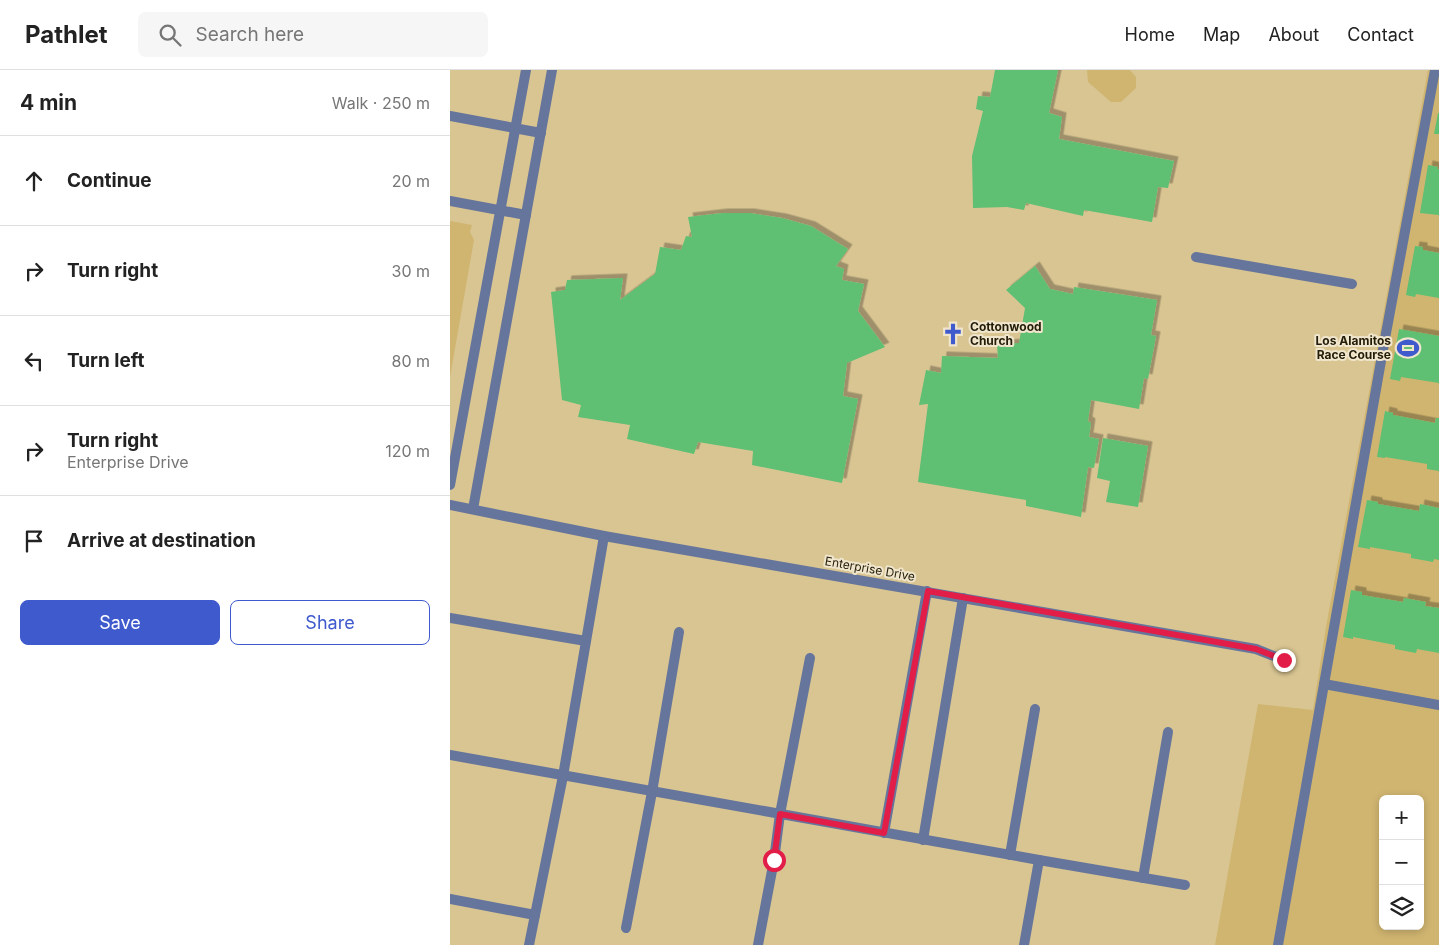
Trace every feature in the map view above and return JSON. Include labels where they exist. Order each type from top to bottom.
[{"type":"street","points":[[450,485],[526,70]]},
{"type":"street","points":[[473,509],[552,70]]},
{"type":"street","points":[[1278,945],[1386,334],[1436,70]]},
{"type":"street","points":[[450,116],[541,132]]},
{"type":"street","points":[[450,201],[526,215]]},
{"type":"street","points":[[1196,257],[1352,284]]},
{"type":"street","name":"Enterprise Drive","points":[[450,505],[604,536],[1256,649],[1284,660]]},
{"type":"street","points":[[529,945],[562,776],[604,536]]},
{"type":"street","points":[[884,833],[928,591]]},
{"type":"street","points":[[923,840],[963,598]]},
{"type":"street","points":[[450,618],[586,642]]},
{"type":"street","points":[[626,928],[652,792],[679,632]]},
{"type":"street","points":[[758,945],[774,860],[780,814],[810,658]]},
{"type":"street","points":[[1324,684],[1439,705]]},
{"type":"street","points":[[1010,855],[1035,709]]},
{"type":"street","points":[[1143,878],[1168,732]]},
{"type":"street","points":[[450,755],[1185,885]]},
{"type":"street","points":[[1024,945],[1039,860]]},
{"type":"street","points":[[450,899],[534,915]]},
{"type":"shaded area","points":[[1087,70],[1130,70],[1136,77],[1136,88],[1121,102],[1111,102],[1088,82]]},
{"type":"shaded area","name":"Los Alamitos Race Course","points":[[1428,70],[1439,70],[1439,945],[1215,945],[1258,704],[1313,710],[1326,627]]},
{"type":"shaded area","points":[[450,221],[472,225],[470,232],[474,240],[450,377]]},
{"type":"building","points":[[995,70],[1058,70],[1049,113],[1062,117],[1059,139],[1174,161],[1168,188],[1158,187],[1152,222],[1084,210],[1083,216],[1026,203],[1024,210],[1007,207],[973,208],[972,156],[983,111],[976,109],[978,96],[990,97]]},
{"type":"building","points":[[1438,113],[1439,134],[1434,134]]},
{"type":"building","points":[[1428,165],[1438,167],[1437,169],[1439,169],[1439,215],[1420,213]]},
{"type":"building","points":[[723,213],[750,213],[782,218],[811,226],[848,249],[836,266],[844,269],[842,280],[864,284],[858,311],[885,347],[847,363],[843,396],[858,399],[842,483],[752,465],[753,451],[698,442],[694,454],[627,439],[630,425],[578,417],[581,405],[562,400],[551,292],[565,290],[567,280],[623,278],[620,300],[655,274],[660,247],[681,250],[686,236],[692,237],[688,217]]},
{"type":"building","points":[[1415,246],[1423,247],[1423,250],[1439,253],[1439,298],[1416,294],[1415,297],[1406,295]]},
{"type":"building","points":[[1035,266],[1050,289],[1073,294],[1074,287],[1157,300],[1151,335],[1156,336],[1148,379],[1144,378],[1139,409],[1091,400],[1088,421],[1091,423],[1089,437],[1099,439],[1094,468],[1088,467],[1081,517],[1026,506],[1026,500],[918,482],[928,404],[919,405],[926,370],[941,373],[942,356],[998,358],[997,345],[1019,343],[1025,308],[1006,290]]},
{"type":"building","points":[[1399,329],[1439,336],[1439,383],[1401,377],[1400,381],[1390,379]]},
{"type":"building","points":[[1385,411],[1393,413],[1393,415],[1435,423],[1436,418],[1439,418],[1439,471],[1427,469],[1427,464],[1377,457]]},
{"type":"building","points":[[1103,438],[1148,446],[1138,507],[1106,502],[1110,481],[1097,478]]},
{"type":"building","points":[[1367,500],[1378,502],[1378,504],[1419,511],[1420,504],[1439,508],[1439,560],[1434,559],[1433,562],[1411,558],[1411,554],[1370,547],[1370,549],[1358,547]]},
{"type":"building","points":[[1351,590],[1362,592],[1362,595],[1403,602],[1404,598],[1426,602],[1425,606],[1439,608],[1439,653],[1417,649],[1416,653],[1395,649],[1395,645],[1353,637],[1353,639],[1343,637]]},
{"type":"place","name":"Cottonwood Church","points":[[953,334]]},
{"type":"place","name":"Los Alamitos Race Course","points":[[1408,348]]},
{"type":"route","points":[[774,860],[780,814],[884,833],[928,591],[1256,649],[1284,660]]}]
